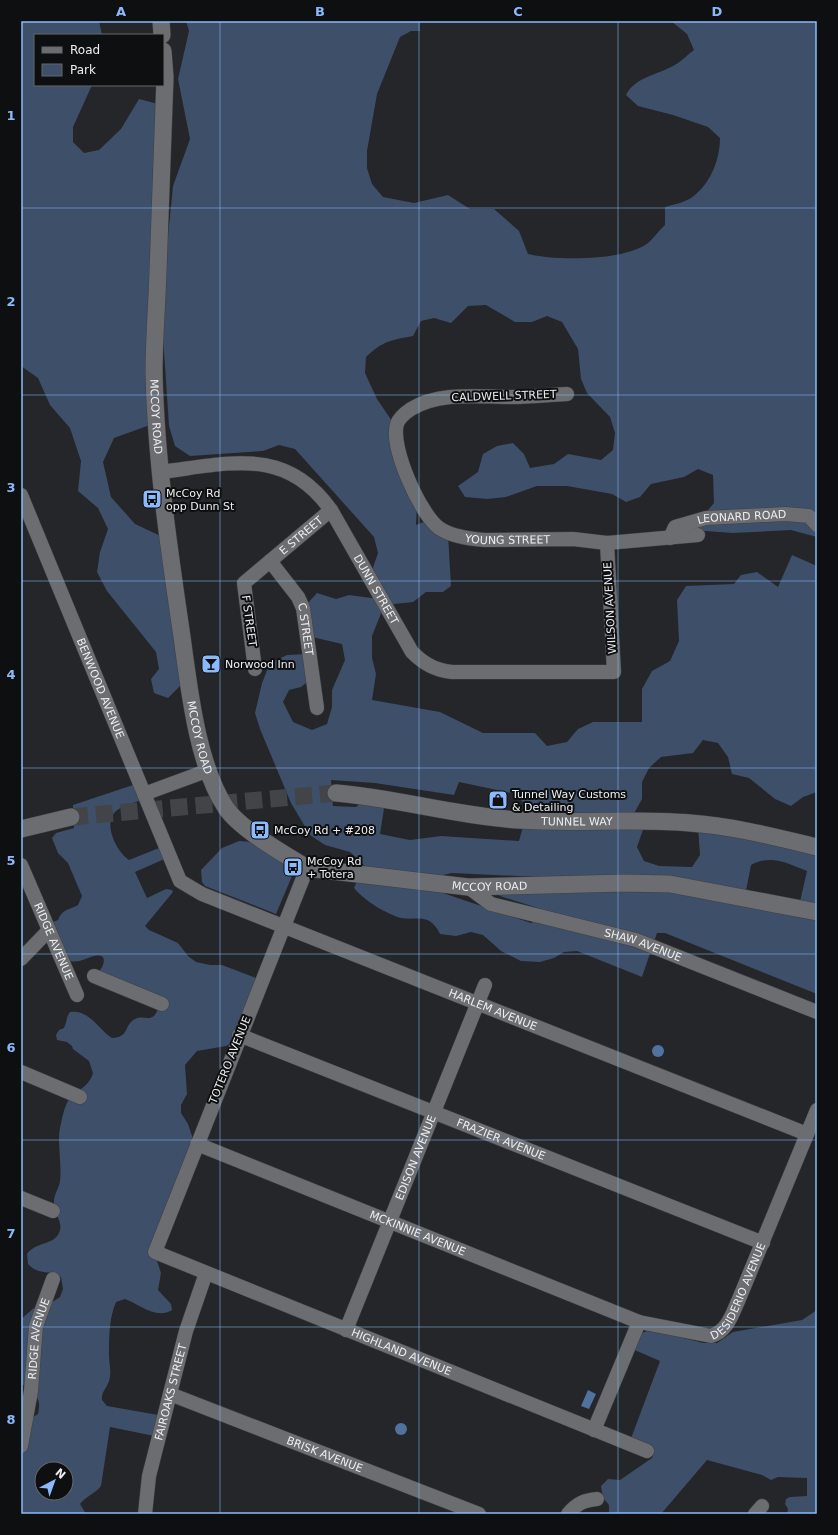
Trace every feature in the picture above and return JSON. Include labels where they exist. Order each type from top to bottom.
[{"type":"street","points":[[161,21],[162,34]]},
{"type":"street","name":"MCCOY ROAD","points":[[164,64],[165,77],[154,371],[160,472],[165,520],[191,704],[209,770],[226,808],[238,821],[307,868],[468,886],[624,883],[670,884],[817,912]]},
{"type":"street","name":"CALDWELL STREET","points":[[399,419],[410,409],[442,399],[471,396],[514,397],[566,394]]},
{"type":"street","name":"YOUNG STREET","points":[[399,419],[396,438],[408,479],[425,511],[440,528],[457,535],[475,540],[573,539],[607,543],[698,535]]},
{"type":"street","name":"DUNN STREET","points":[[160,472],[227,464],[264,464],[276,467],[299,478],[319,495],[331,510],[405,643],[420,660],[440,671],[614,672]]},
{"type":"street","name":"BENWOOD AVENUE","points":[[21,496],[180,881]]},
{"type":"street","name":"E STREET","points":[[270,561],[331,510]]},
{"type":"street","name":"LEONARD ROAD","points":[[670,538],[675,528],[706,518],[786,514],[809,516],[817,525]]},
{"type":"street","name":"WILSON AVENUE","points":[[607,543],[614,672]]},
{"type":"street","name":"F STREET","points":[[255,669],[244,583],[270,561]]},
{"type":"street","name":"C STREET","points":[[270,561],[298,597],[303,608],[317,708]]},
{"type":"street","points":[[144,794],[209,770]]},
{"type":"street","name":"TUNNEL WAY","points":[[336,793],[369,796],[474,815],[518,820],[690,823],[752,832],[817,847]]},
{"type":"street","points":[[21,829],[70,817]]},
{"type":"street","name":"RIDGE AVENUE","points":[[21,865],[77,995]]},
{"type":"street","name":"TOTERO AVENUE","points":[[155,1252],[239,1036],[307,868]]},
{"type":"street","name":"HARLEM AVENUE","points":[[180,881],[202,894],[807,1134]]},
{"type":"street","name":"SHAW AVENUE","points":[[468,886],[491,904],[636,940],[817,1012]]},
{"type":"street","points":[[21,959],[49,930]]},
{"type":"street","points":[[94,976],[162,1004]]},
{"type":"street","name":"EDISON AVENUE","points":[[346,1330],[485,985]]},
{"type":"street","name":"FRAZIER AVENUE","points":[[239,1036],[763,1243]]},
{"type":"street","points":[[21,1072],[80,1097]]},
{"type":"street","name":"DESIDERIO AVENUE","points":[[639,1322],[702,1336],[718,1334],[725,1329],[763,1243],[817,1110]]},
{"type":"street","name":"MCKINNIE AVENUE","points":[[198,1144],[639,1322]]},
{"type":"street","points":[[21,1198],[53,1211]]},
{"type":"street","name":"HIGHLAND AVENUE","points":[[155,1252],[647,1451]]},
{"type":"street","name":"FAIROAKS STREET","points":[[145,1514],[149,1476],[186,1331],[206,1273]]},
{"type":"street","name":"RIDGE AVENUE","points":[[21,1446],[31,1391],[36,1326],[52,1279]]},
{"type":"street","points":[[594,1430],[639,1322]]},
{"type":"street","name":"BRISK AVENUE","points":[[170,1394],[479,1514]]},
{"type":"street","points":[[568,1514],[574,1506],[587,1500],[597,1499]]},
{"type":"green space","points":[[21,21],[99,21],[102,34],[34,34],[34,86],[92,86],[73,127],[73,142],[84,153],[99,150],[121,129],[139,99],[162,105],[150,425],[114,438],[103,462],[111,497],[135,524],[167,539],[187,679],[168,698],[154,693],[151,679],[159,669],[156,652],[107,591],[97,572],[100,552],[108,529],[98,508],[78,491],[81,461],[70,428],[50,405],[38,378],[21,366]]},
{"type":"green space","points":[[186,21],[420,21],[420,31],[411,31],[400,37],[377,94],[367,151],[367,168],[372,184],[383,197],[414,203],[448,195],[470,209],[494,209],[519,231],[528,254],[555,258],[590,258],[623,253],[637,249],[648,243],[665,225],[665,207],[693,197],[702,188],[711,175],[717,161],[720,138],[708,127],[673,115],[638,106],[626,95],[635,84],[641,80],[676,64],[694,50],[687,34],[671,21],[817,21],[817,537],[791,530],[733,533],[691,530],[714,503],[713,475],[698,469],[684,477],[651,484],[640,497],[626,502],[612,494],[567,486],[537,486],[506,497],[487,499],[465,497],[458,486],[478,472],[483,454],[497,446],[513,443],[524,454],[530,468],[554,464],[568,454],[601,460],[613,450],[615,433],[610,417],[587,393],[581,379],[578,349],[562,322],[547,316],[532,322],[515,322],[486,305],[468,306],[451,323],[434,318],[421,321],[413,336],[383,344],[366,357],[365,373],[377,399],[394,424],[417,504],[416,525],[429,520],[448,534],[451,586],[443,592],[426,592],[413,602],[385,605],[370,576],[378,553],[374,537],[295,449],[279,445],[263,451],[190,456],[175,446],[169,426],[161,306],[173,186],[190,139],[178,79],[189,31]]},
{"type":"green space","points":[[792,555],[817,566],[817,792],[803,797],[791,806],[775,799],[749,778],[732,774],[728,757],[718,743],[703,740],[693,753],[661,757],[649,768],[642,782],[642,799],[631,819],[531,812],[516,794],[459,782],[454,795],[375,783],[331,780],[333,806],[356,807],[366,798],[385,802],[380,834],[410,840],[441,836],[519,841],[524,823],[645,824],[637,847],[644,861],[659,866],[692,867],[700,855],[698,827],[817,850],[817,910],[799,906],[807,871],[786,863],[772,860],[765,860],[751,865],[745,896],[606,880],[452,873],[420,880],[372,873],[350,852],[325,845],[310,835],[291,803],[260,729],[255,713],[262,683],[270,663],[287,655],[308,654],[311,679],[301,687],[289,690],[283,702],[293,722],[312,730],[327,724],[332,707],[332,690],[345,660],[342,644],[312,637],[306,605],[317,593],[336,599],[349,595],[379,599],[384,606],[372,636],[372,658],[376,674],[372,700],[440,712],[483,733],[535,733],[547,746],[567,742],[578,729],[593,722],[642,722],[642,689],[652,671],[670,661],[679,641],[677,600],[686,586],[734,584],[741,575],[757,572],[778,587]]},
{"type":"green space","points":[[139,783],[145,799],[126,805],[116,811],[110,823],[116,844],[124,856],[129,860],[164,846],[169,857],[135,872],[147,898],[166,889],[172,890],[173,892],[145,926],[149,930],[178,943],[188,956],[196,962],[210,965],[222,965],[261,980],[235,1041],[226,1046],[197,1051],[185,1065],[187,1094],[181,1105],[181,1113],[188,1124],[195,1145],[154,1252],[161,1273],[158,1290],[171,1304],[172,1310],[166,1313],[154,1312],[125,1299],[116,1302],[112,1315],[109,1342],[110,1378],[102,1395],[102,1400],[107,1406],[164,1416],[159,1437],[110,1427],[101,1486],[80,1504],[86,1514],[21,1514],[21,1450],[26,1421],[38,1414],[39,1402],[35,1395],[21,1382],[21,1319],[34,1308],[49,1304],[60,1297],[63,1289],[61,1277],[32,1268],[28,1264],[27,1254],[35,1247],[53,1240],[59,1233],[60,1222],[54,1208],[54,1201],[60,1181],[59,1133],[64,1109],[69,1099],[89,1082],[93,1073],[89,1061],[73,1049],[67,1042],[57,1040],[56,1035],[59,1030],[64,1028],[70,1012],[83,1014],[93,1020],[112,1038],[122,1036],[131,1022],[135,1019],[151,1018],[154,1016],[158,1008],[96,976],[103,965],[103,957],[96,956],[78,961],[71,961],[65,959],[57,948],[48,924],[58,920],[66,910],[78,905],[82,896],[68,863],[58,853],[52,838],[56,833],[74,828],[73,805]]},
{"type":"green space","points":[[239,841],[254,842],[295,869],[276,914],[205,886],[202,882],[201,870],[222,848]]},
{"type":"green space","points":[[358,879],[434,890],[531,923],[539,919],[541,909],[500,896],[494,888],[606,882],[817,912],[817,994],[665,933],[657,933],[642,977],[577,951],[564,952],[554,958],[540,962],[521,961],[501,951],[483,935],[471,932],[456,936],[440,934],[431,922],[425,919],[402,918],[384,911],[367,901],[354,888]]},
{"type":"green space","points":[[817,1310],[817,1514],[787,1514],[788,1509],[785,1504],[786,1499],[790,1497],[807,1496],[807,1478],[778,1477],[771,1480],[762,1475],[707,1460],[661,1514],[609,1514],[609,1505],[603,1498],[601,1486],[608,1479],[620,1480],[652,1458],[654,1451],[630,1441],[660,1361],[630,1348],[642,1333],[647,1331],[665,1333],[703,1343],[717,1343],[733,1332],[802,1320]]},
{"type":"shaded area","points":[[660,1045],[663,1046],[663,1056],[656,1057],[653,1056],[652,1049],[653,1046]]},
{"type":"shaded area","points":[[588,1390],[596,1394],[589,1409],[581,1406]]},
{"type":"shaded area","points":[[399,1423],[403,1423],[407,1429],[403,1435],[399,1435],[395,1431],[395,1427]]},
{"type":"tunnel","points":[[71,817],[336,793]]},
{"type":"place","name":"McCoy Rd opp Dunn St","points":[[152,499]]},
{"type":"place","name":"Norwood Inn","points":[[211,664]]},
{"type":"place","name":"Tunnel Way Customs & Detailing","points":[[498,800]]},
{"type":"place","name":"McCoy Rd + #208","points":[[260,830]]},
{"type":"place","name":"McCoy Rd + Totera","points":[[293,867]]}]
